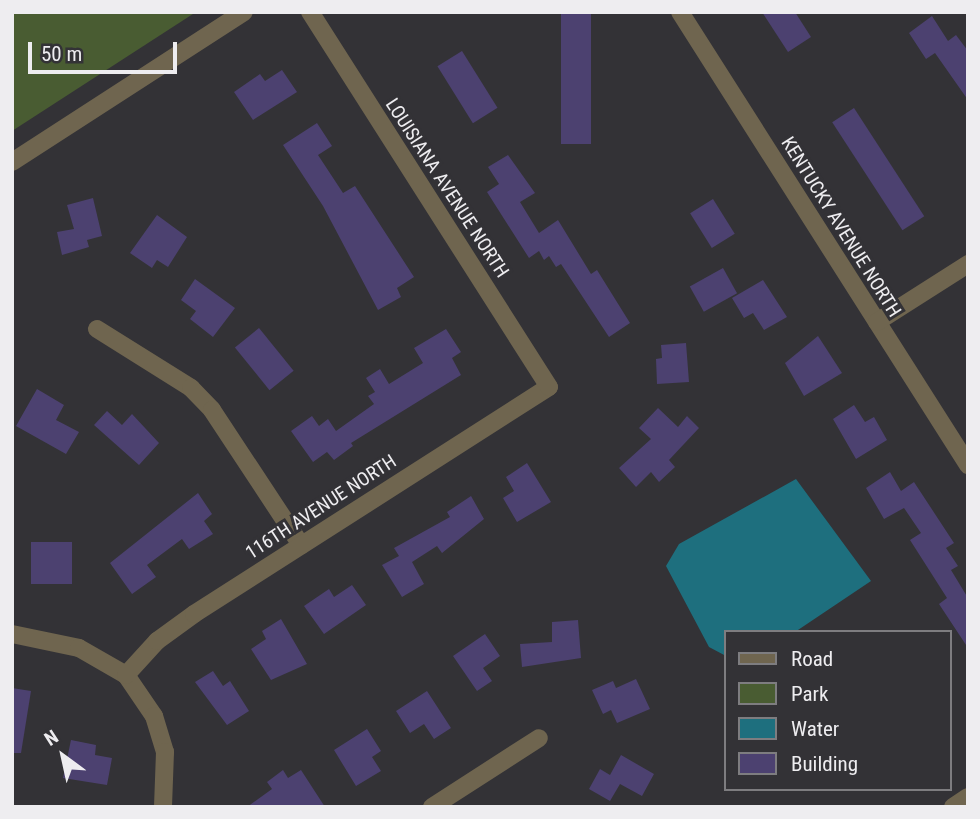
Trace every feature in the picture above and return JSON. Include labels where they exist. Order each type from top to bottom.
[{"type":"street","points":[[12,162],[244,12]]},
{"type":"street","name":"LOUISIANA AVENUE NORTH","points":[[310,12],[549,387]]},
{"type":"street","name":"KENTUCKY AVENUE NORTH","points":[[680,12],[968,464]]},
{"type":"street","points":[[877,323],[968,264]]},
{"type":"street","points":[[97,329],[198,395],[230,435],[301,545]]},
{"type":"street","name":"116TH AVENUE NORTH","points":[[126,675],[158,641],[194,614],[549,387]]},
{"type":"street","points":[[12,634],[79,648],[126,675],[154,716],[165,752],[163,807]]},
{"type":"street","points":[[432,807],[539,738]]},
{"type":"street","points":[[953,807],[968,797]]},
{"type":"green space","points":[[12,12],[196,12],[12,131]]},
{"type":"water","points":[[796,479],[871,581],[798,630],[724,630],[724,655],[709,647],[666,566],[679,544]]},
{"type":"building","points":[[561,12],[591,12],[591,144],[561,144]]},
{"type":"building","points":[[762,12],[795,12],[811,37],[788,52]]},
{"type":"building","points":[[932,16],[948,41],[956,35],[968,51],[968,100],[935,53],[926,59],[909,33]]},
{"type":"building","points":[[462,51],[498,108],[473,123],[437,66]]},
{"type":"building","points":[[282,70],[297,92],[253,120],[234,92],[260,74],[265,81]]},
{"type":"building","points":[[854,108],[924,216],[902,230],[832,122]]},
{"type":"building","points":[[317,123],[332,146],[318,155],[343,193],[355,186],[414,277],[397,288],[401,297],[378,310],[323,206],[283,145]]},
{"type":"building","points":[[508,155],[535,193],[520,202],[539,233],[558,220],[591,274],[597,270],[630,323],[609,337],[561,264],[556,267],[549,256],[544,260],[539,251],[529,258],[487,192],[499,184],[488,167]]},
{"type":"building","points":[[93,198],[102,236],[87,240],[89,247],[62,255],[57,232],[74,229],[67,205]]},
{"type":"building","points":[[713,199],[735,234],[712,248],[690,213]]},
{"type":"building","points":[[157,215],[187,237],[168,267],[157,260],[152,268],[130,253]]},
{"type":"building","points":[[723,268],[737,293],[704,312],[690,286]]},
{"type":"building","points":[[195,279],[235,308],[213,337],[190,319],[196,311],[181,300]]},
{"type":"building","points":[[763,280],[787,317],[764,330],[753,313],[744,318],[732,298]]},
{"type":"building","points":[[259,328],[294,371],[270,390],[235,348]]},
{"type":"building","points":[[446,329],[461,352],[452,358],[461,375],[351,443],[353,446],[334,460],[327,452],[313,462],[291,431],[312,416],[319,426],[328,419],[336,431],[374,404],[368,396],[375,392],[366,378],[380,369],[389,384],[423,363],[414,348]]},
{"type":"building","points":[[818,336],[842,373],[804,396],[785,363]]},
{"type":"building","points":[[686,343],[689,382],[657,384],[656,359],[662,358],[661,345]]},
{"type":"building","points":[[37,389],[64,405],[56,420],[79,432],[66,454],[16,426]]},
{"type":"building","points":[[854,405],[865,422],[874,417],[887,440],[856,459],[833,419]]},
{"type":"building","points":[[658,408],[678,427],[687,416],[699,428],[669,460],[675,467],[659,482],[651,472],[636,487],[619,468],[651,439],[639,428]]},
{"type":"building","points":[[107,411],[122,425],[132,414],[159,443],[139,465],[94,425]]},
{"type":"building","points":[[527,463],[551,502],[517,522],[503,498],[514,491],[506,477]]},
{"type":"building","points":[[890,472],[901,491],[914,482],[954,543],[946,548],[958,566],[951,570],[968,598],[968,648],[939,604],[947,598],[910,540],[921,533],[904,508],[884,519],[866,488]]},
{"type":"building","points":[[198,493],[212,514],[204,521],[213,534],[189,549],[182,539],[147,565],[156,577],[132,594],[110,563]]},
{"type":"building","points":[[471,496],[484,519],[442,553],[437,546],[412,562],[424,584],[402,597],[382,565],[399,556],[394,548],[450,517],[447,512]]},
{"type":"building","points":[[31,542],[72,542],[72,584],[31,584]]},
{"type":"building","points":[[352,585],[366,605],[324,634],[304,606],[329,589],[334,597]]},
{"type":"building","points":[[281,619],[307,664],[271,680],[251,649],[266,639],[262,631]]},
{"type":"building","points":[[578,620],[581,658],[522,667],[520,644],[552,642],[552,622]]},
{"type":"building","points":[[485,634],[500,656],[483,668],[492,681],[477,691],[453,656]]},
{"type":"building","points":[[213,671],[223,686],[230,681],[249,711],[227,725],[195,682]]},
{"type":"building","points":[[636,679],[650,709],[617,723],[611,710],[603,714],[592,690],[613,681],[616,688]]},
{"type":"building","points":[[12,688],[31,691],[21,753],[12,753]]},
{"type":"building","points":[[427,691],[451,728],[434,739],[424,724],[410,733],[396,711]]},
{"type":"building","points":[[367,729],[381,751],[372,757],[381,771],[356,786],[334,750]]},
{"type":"building","points":[[71,740],[96,745],[95,755],[112,758],[107,785],[63,778]]},
{"type":"building","points":[[621,755],[654,774],[642,796],[620,784],[610,801],[589,789],[600,769],[610,775]]},
{"type":"building","points":[[283,770],[288,778],[301,770],[325,807],[247,807],[272,789],[267,782]]}]
